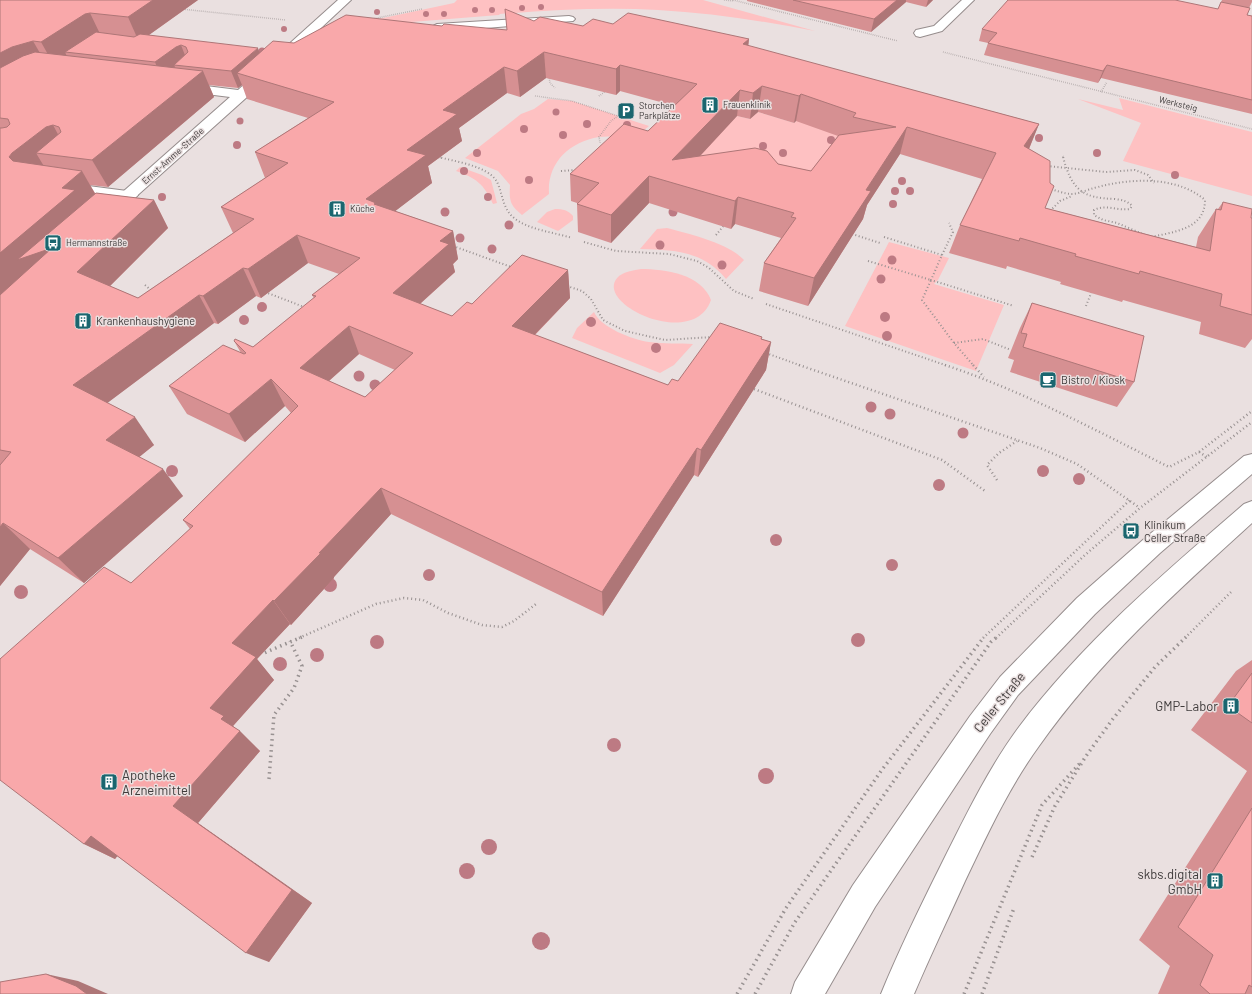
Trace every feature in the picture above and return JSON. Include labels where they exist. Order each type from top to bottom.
[{"type":"main road","name":"Ernst-Amme-Straße","points":[[98,223],[242,94],[318,30],[344,0]]},
{"type":"main road","points":[[920,33],[938,29],[968,0]]},
{"type":"main road","points":[[425,29],[569,19]]},
{"type":"main road","points":[[183,72],[170,83],[242,94]]},
{"type":"main road","points":[[51,186],[108,194],[130,194]]},
{"type":"main road","name":"Celler Straße","points":[[807,994],[864,896],[980,725],[1009,686],[1086,606],[1152,546],[1252,462]]},
{"type":"main road","points":[[897,994],[920,941],[976,826],[1028,737],[1048,710],[1098,654],[1211,545],[1252,510]]},
{"type":"path","points":[[724,0],[738,1],[733,0]]},
{"type":"path","points":[[178,9],[318,30]]},
{"type":"path","points":[[372,19],[424,9]]},
{"type":"path","points":[[550,75],[548,77],[550,83],[555,88]]},
{"type":"path","name":"Werksteig","points":[[1107,82],[1101,92],[1252,130]]},
{"type":"path","points":[[600,96],[606,90],[601,89]]},
{"type":"path","points":[[535,96],[572,101],[618,116],[599,137],[600,143]]},
{"type":"path","points":[[430,156],[455,160],[492,174],[497,181],[500,196],[506,209],[514,218],[526,224],[572,238]]},
{"type":"path","points":[[1063,156],[1072,184],[1082,192],[1098,198],[1117,198],[1131,204],[1132,206],[1130,209],[1124,210],[1104,206],[1097,208],[1093,212],[1097,218],[1117,223],[1154,240]]},
{"type":"path","points":[[1040,166],[1106,172],[1135,170],[1148,175],[1154,182]]},
{"type":"path","points":[[561,171],[580,170]]},
{"type":"path","points":[[1050,212],[1052,208],[1072,195],[1110,185],[1154,182],[1175,184],[1191,189],[1205,200],[1206,208],[1202,217],[1197,222],[1180,230],[1144,238]]},
{"type":"path","points":[[1051,189],[1072,195]]},
{"type":"path","points":[[716,235],[727,222]]},
{"type":"path","points":[[949,223],[953,232],[922,300],[954,343],[985,378]]},
{"type":"path","points":[[847,232],[880,243]]},
{"type":"path","points":[[884,237],[942,255]]},
{"type":"path","points":[[584,242],[616,251],[670,254],[697,261],[709,268],[734,291],[754,299]]},
{"type":"path","points":[[450,245],[492,259],[515,269]]},
{"type":"path","points":[[868,261],[1014,306]]},
{"type":"path","points":[[561,284],[582,291],[591,299],[603,320],[625,331],[665,340],[718,336]]},
{"type":"path","points":[[144,285],[154,293]]},
{"type":"path","points":[[1086,306],[1094,287]]},
{"type":"path","points":[[261,290],[304,307]]},
{"type":"path","points":[[766,304],[985,378],[1034,399],[1169,467],[1199,452],[1252,411]]},
{"type":"path","points":[[954,343],[983,339],[1011,350]]},
{"type":"path","points":[[765,352],[1017,441],[1077,464],[1140,508]]},
{"type":"path","points":[[754,389],[942,460],[985,491]]},
{"type":"path","points":[[997,480],[987,465],[999,453],[1017,441]]},
{"type":"path","points":[[1199,452],[1207,457]]},
{"type":"path","points":[[737,994],[786,908],[881,771],[984,636],[1130,500]]},
{"type":"path","points":[[1032,857],[1055,806],[1086,756],[1112,720],[1155,667],[1232,591]]},
{"type":"path","points":[[258,650],[264,653],[376,604],[404,598],[423,600],[448,613],[482,625],[502,627],[514,621],[536,604]]},
{"type":"path","points":[[269,780],[274,715],[294,688],[302,666],[290,641]]},
{"type":"path","points":[[964,994],[1042,805],[1086,756]]},
{"type":"path","points":[[982,994],[1014,908]]},
{"type":"shaded area","points":[[457,0],[703,0],[815,31],[717,15],[678,11],[618,9],[579,9],[500,14],[336,28],[454,3]]},
{"type":"shaded area","points":[[1119,98],[1252,132],[1252,196],[1123,161],[1141,123],[1078,99],[1123,110]]},
{"type":"shaded area","points":[[548,99],[572,101],[649,126],[642,132],[630,137],[599,137],[578,144],[569,149],[556,164],[552,173],[549,183],[549,194],[522,215],[511,202],[510,185],[498,171],[465,158],[521,114],[534,109]]},
{"type":"shaded area","points":[[758,112],[794,123],[800,118],[874,140],[819,181],[694,161],[737,116],[750,119]]},
{"type":"shaded area","points":[[460,167],[491,180],[497,203],[493,204],[483,187],[474,179],[456,171]]},
{"type":"shaded area","points":[[555,209],[567,211],[573,216],[573,220],[558,231],[537,222],[547,212]]},
{"type":"shaded area","points":[[667,228],[719,244],[737,254],[744,260],[726,279],[717,270],[698,257],[665,250],[640,249],[657,229]]},
{"type":"shaded area","points":[[889,242],[949,258],[938,280],[934,284],[1004,305],[976,371],[845,326]]},
{"type":"shaded area","points":[[641,269],[671,272],[691,279],[706,291],[711,300],[701,315],[685,322],[667,322],[648,317],[631,309],[619,299],[614,288],[620,275]]},
{"type":"shaded area","points":[[594,312],[597,318],[610,328],[634,339],[655,343],[693,344],[674,365],[660,373],[572,338],[577,328]]},
{"type":"building","points":[[0,0],[153,0],[128,17],[90,13],[85,14],[41,42],[33,41],[12,47],[0,53]]},
{"type":"building","points":[[793,0],[897,0],[874,19]]},
{"type":"building","points":[[1008,0],[1175,0],[1218,9],[1221,2],[1250,8],[1247,15],[1252,16],[1252,100],[1107,65],[1103,71],[988,43],[997,33],[982,29]]},
{"type":"building","points":[[505,9],[534,21],[540,17],[583,26],[593,19],[613,24],[628,13],[749,39],[743,44],[1039,124],[1024,146],[1050,161],[1050,183],[1054,186],[1045,208],[1210,251],[1216,209],[1221,210],[1223,202],[1252,209],[1252,315],[1220,306],[1222,294],[1140,271],[1139,274],[1075,256],[1076,254],[1020,238],[1019,241],[960,225],[996,153],[907,127],[866,190],[871,191],[814,278],[764,263],[796,218],[791,217],[794,213],[738,197],[735,201],[649,176],[611,215],[577,204],[599,183],[570,174],[624,124],[648,131],[697,84],[620,65],[616,69],[544,52],[517,71],[504,67],[443,110],[457,114],[407,150],[426,155],[366,199],[376,203],[374,204],[453,231],[440,241],[449,244],[393,293],[452,316],[467,302],[472,304],[522,255],[568,270],[512,326],[668,385],[672,379],[678,381],[720,323],[762,337],[761,339],[771,342],[701,450],[697,448],[602,592],[381,488],[319,553],[321,553],[232,643],[256,657],[210,708],[224,716],[221,719],[240,731],[173,806],[292,890],[246,953],[91,836],[84,844],[0,780],[0,659],[104,567],[131,583],[193,526],[183,520],[298,406],[271,379],[229,414],[169,386],[223,345],[244,354],[246,353],[234,341],[235,339],[253,347],[316,296],[312,295],[360,258],[297,235],[248,269],[243,268],[203,296],[199,295],[73,385],[135,417],[106,440],[163,469],[58,558],[3,523],[0,527],[0,465],[11,452],[0,450],[0,295],[52,248],[17,260],[96,193],[154,200],[77,272],[138,298],[254,219],[221,207],[288,163],[255,152],[334,102],[237,73],[273,41],[294,43],[346,15],[442,26],[444,24],[507,30]],"holes":[[[762,86],[799,96],[801,94],[856,113],[853,117],[896,127],[839,135],[811,171],[778,164],[767,151],[755,148],[672,160],[740,90],[753,93]],[[349,326],[413,353],[365,397],[300,368]]]},
{"type":"building","points":[[96,32],[134,37],[140,34],[258,48],[231,71],[174,65],[188,52],[186,47],[181,45],[155,62],[65,52]]},
{"type":"building","points":[[35,52],[203,71],[92,160],[36,153],[61,132],[59,127],[53,125],[46,127],[12,153],[9,157],[13,161],[82,171],[62,188],[75,190],[0,253],[0,128],[7,127],[10,124],[8,119],[0,118],[0,68],[23,56]]},
{"type":"building","points":[[1032,303],[1144,336],[1134,382],[1023,347],[1027,334],[1021,333]]},
{"type":"building","points":[[1252,673],[1252,723],[1228,706]]},
{"type":"building","points":[[1252,808],[1252,987],[1249,985],[1245,994],[1210,994],[1200,985],[1213,955],[1178,927]]},
{"type":"building","points":[[46,974],[76,986],[87,994],[0,994],[0,982]]},
{"type":"place","name":"Frauenklinik","points":[[710,105]]},
{"type":"place","name":"Storchen Parkplätze","points":[[626,111]]},
{"type":"place","name":"Küche","points":[[337,209]]},
{"type":"place","name":"Hermannstraße","points":[[53,243]]},
{"type":"place","name":"Krankenhaushygiene","points":[[83,321]]},
{"type":"place","name":"Bistro / Kiosk","points":[[1048,380]]},
{"type":"place","name":"Klinikum Celler Straße","points":[[1131,531]]},
{"type":"place","name":"GMP-Labor","points":[[1231,706]]},
{"type":"place","name":"Apotheke Arzneimittel","points":[[109,782]]},
{"type":"place","name":"skbs.digital GmbH","points":[[1215,881]]}]
